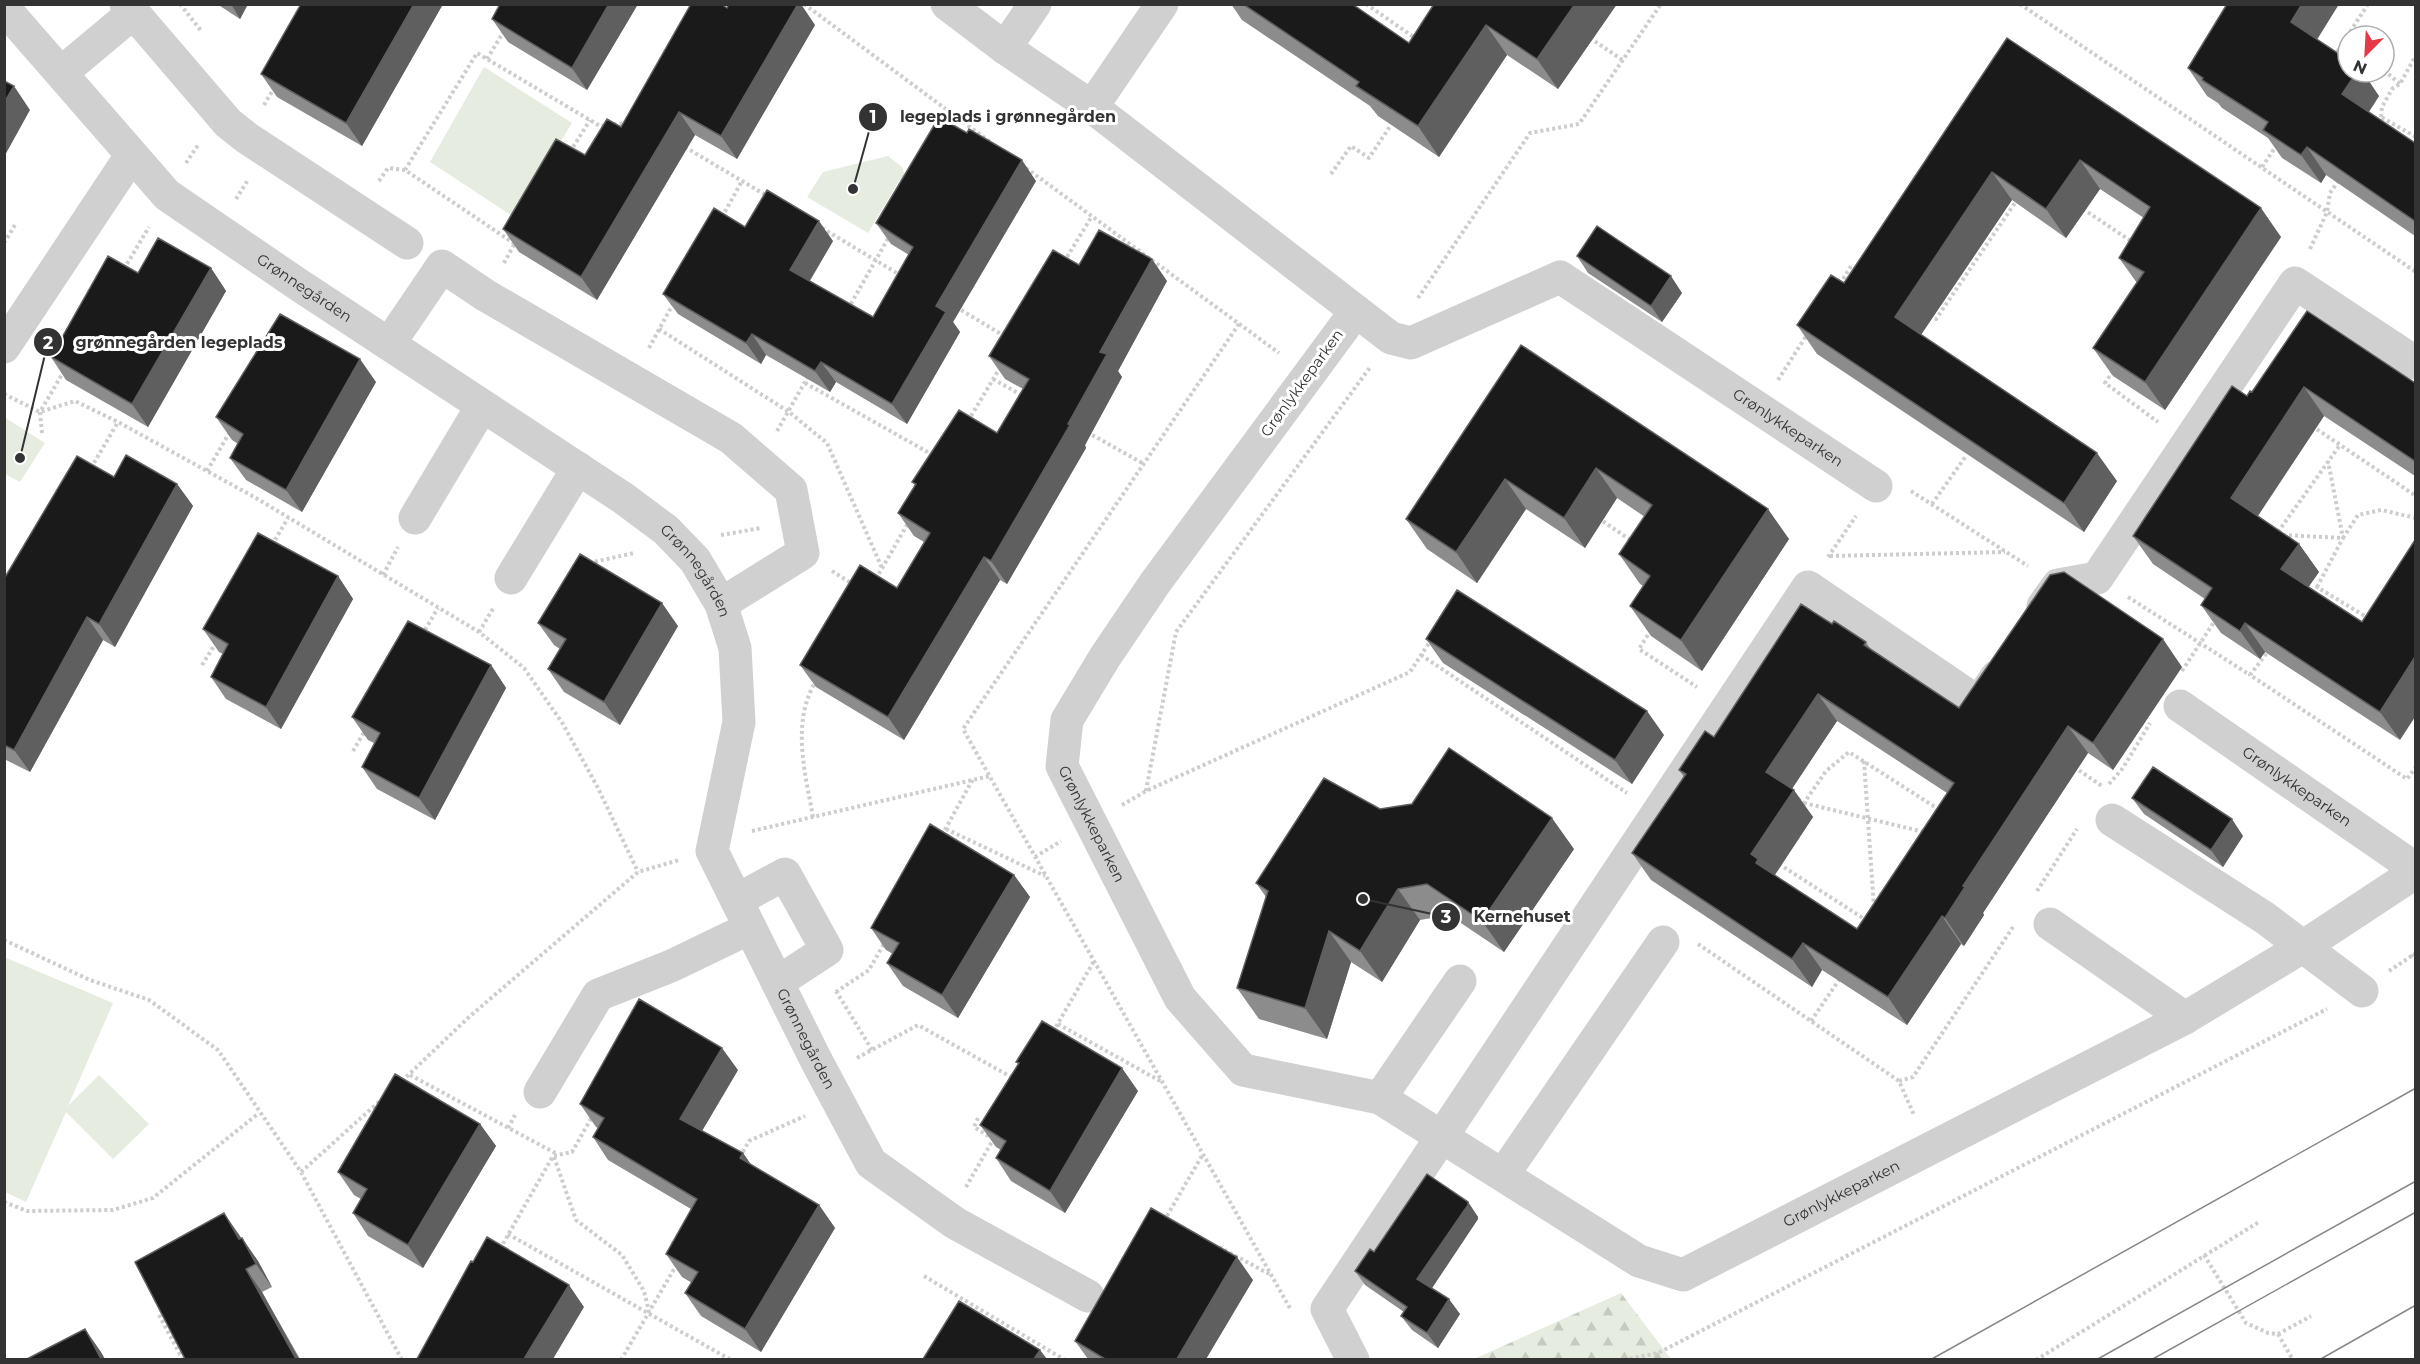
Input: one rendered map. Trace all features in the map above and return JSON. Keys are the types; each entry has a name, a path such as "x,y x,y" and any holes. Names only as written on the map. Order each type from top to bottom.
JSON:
{"street":[{"path":"947,4 1005,48 1092,107 1391,338"},
{"path":"1005,48 1035,4"},
{"path":"1092,107 1162,4"},
{"name":"Grønnegården","path":"4,8 167,195 216,230 578,468 666,530 695,561 721,604 735,648 740,722 713,846 743,914 871,1163 948,1219 1088,1296"},
{"path":"61,73 129,9 245,135 407,243"},
{"path":"4,347 131,156"},
{"path":"389,344 442,266 485,295 731,438 790,490 803,553 721,604"},
{"name":"Grønlykkeparken","path":"1391,338 1411,343 1560,277 1876,486"},
{"path":"1353,1359 1327,1309 1808,587 1978,703 2058,585 2097,578 2295,283 2415,363"},
{"name":"Grønlykkeparken","path":"1356,311 1155,583 1105,657 1067,720 1062,766 1180,998 1242,1070 1380,1098 1639,1261 1683,1275 2185,1018 2304,946 2415,870 2171,700"},
{"path":"415,518 482,406"},
{"path":"511,578 578,468"},
{"path":"2112,820 2304,946 2362,991"},
{"path":"540,1092 598,995 671,966 743,914 785,874 827,950 778,982"},
{"path":"2034,921 2185,1018"},
{"path":"1503,1175 1677,941"},
{"path":"1380,1098 1460,981"}],"path":[{"path":"804,4 996,146"},
{"path":"1366,4 1418,40"},
{"path":"1146,791 1176,632 1391,338 1530,133 1579,124 1624,61 1660,4"},
{"path":"2020,4 2415,272"},
{"path":"2355,24 2368,4"},
{"path":"487,59 509,22"},
{"path":"1586,35 1624,61"},
{"path":"405,170 477,53 600,126 631,122"},
{"path":"2374,126 2381,117 2382,107 2391,89 2400,84 2415,55"},
{"path":"2396,80 2400,84"},
{"path":"216,230 245,135 274,87"},
{"path":"2381,117 2415,137"},
{"path":"952,128 958,118"},
{"path":"567,158 590,120"},
{"path":"1331,174 1352,146 1369,158 1391,125"},
{"path":"120,276 192,152 245,135"},
{"path":"2262,167 2281,138"},
{"path":"681,145 773,199"},
{"path":"1025,167 1309,374"},
{"path":"359,212 388,168 405,170 515,244"},
{"path":"2295,283 2327,212 2330,194 2343,174"},
{"path":"720,220 742,181"},
{"path":"1926,313 1936,319 2020,197"},
{"path":"2075,203 2141,248"},
{"path":"1062,265 1092,216"},
{"path":"814,224 905,278"},
{"path":"4,243 15,225"},
{"path":"846,311 893,230"},
{"path":"485,295 520,234"},
{"path":"1839,286 1851,266 1861,272"},
{"path":"630,380 676,299"},
{"path":"955,307 1015,342"},
{"path":"1759,409 1813,325"},
{"path":"659,329 789,412 827,443 882,568"},
{"path":"963,431 1004,361"},
{"path":"42,433 40,412 67,365"},
{"path":"2117,365 2105,383 2187,444"},
{"path":"759,463 811,372"},
{"path":"993,380 1033,402"},
{"path":"805,383 934,456"},
{"path":"4,394 40,412 75,401 117,422 207,471 479,632 524,669 563,724 598,788 638,872"},
{"path":"88,472 117,422"},
{"path":"207,471 236,422"},
{"path":"2311,425 2415,496"},
{"path":"1084,430 1144,464"},
{"path":"2340,445 2276,534 2343,538"},
{"path":"1932,504 1966,456"},
{"path":"2328,461 2343,538"},
{"path":"1808,587 1884,474 2058,585"},
{"path":"2310,596 2358,515 2381,510 2415,518"},
{"path":"1588,512 1637,544"},
{"path":"271,548 288,518"},
{"path":"872,585 910,520"},
{"path":"1829,556 2006,552"},
{"path":"2097,578 2250,675 2407,779 2415,766"},
{"path":"2317,587 2371,620"},
{"path":"420,639 438,608"},
{"path":"2066,762 2105,788 2171,700 2199,643 2219,616"},
{"path":"1656,621 1639,649 1728,707"},
{"path":"202,665 220,636"},
{"path":"1090,822 1146,791 1410,672 1433,637"},
{"path":"2250,675 2277,640"},
{"path":"1421,655 1657,813"},
{"path":"813,817 801,747 806,697 818,678"},
{"path":"353,751 371,720"},
{"path":"1804,803 1826,771 1849,752 1935,807 1940,815"},
{"path":"1864,761 1874,914"},
{"path":"401,1082 469,1017 638,872 713,846 813,817 990,776"},
{"path":"940,839 973,779"},
{"path":"1794,797 1804,803 1925,832"},
{"path":"2032,897 2078,828"},
{"path":"946,829 1047,877"},
{"path":"1778,863 1875,926"},
{"path":"1899,1081 1913,1077 2034,921"},
{"path":"4,940 90,980 149,1000 218,1050 301,1172 402,1359"},
{"path":"836,992 869,970 886,940"},
{"path":"1677,941 1811,1021 1899,1081 1929,1149"},
{"path":"1624,1359 1658,1353 2362,991 2414,953 2415,960"},
{"path":"816,957 872,1050"},
{"path":"1052,1034 1094,961"},
{"path":"1811,1021 1843,974"},
{"path":"1058,1024 1163,1082"},
{"path":"737,1161 749,1141 831,1088 872,1050 918,1025 1014,1079"},
{"path":"410,1075 556,1155 572,1152 595,1112"},
{"path":"301,1172 385,1097"},
{"path":"4,1202 27,1211 113,1210 153,1198 259,1113"},
{"path":"978,1118 974,1127 993,1138"},
{"path":"948,1219 998,1130"},
{"path":"1160,1228 1203,1154"},
{"path":"497,1253 556,1155"},
{"path":"556,1155 576,1220 622,1255 644,1291 649,1312"},
{"path":"1165,1219 1175,1224"},
{"path":"2036,1359 2259,1222"},
{"path":"508,1234 731,1359"},
{"path":"1214,1244 1272,1275"},
{"path":"2204,1255 2246,1323 2268,1333 2278,1334 2311,1316"},
{"path":"621,1359 678,1262"},
{"path":"924,1276 1065,1359"},
{"path":"972,1318 978,1308"},
{"path":"159,1315 183,1359"},
{"path":"2278,1334 2293,1359"}],"green space":[{"path":"484,67 572,123 514,217 430,162"},
{"path":"888,156 902,167 905,175 899,181 868,233 807,197 823,172"},
{"path":"4,417 45,443 20,482 5,474"},
{"path":"4,957 113,1003 68,1106 99,1075 149,1124 113,1159 66,1112 26,1202 5,1192"},
{"path":"1621,1293 1671,1359 1474,1359"}],"building":[{"path":"301,4 414,4 346,123 261,74"},
{"path":"500,4 609,4 572,68 492,19"},
{"path":"691,4 721,4 727,8 729,4 798,4 721,136 679,112 581,277 503,229 556,139 585,155 607,119 621,127"},
{"path":"1243,4 1352,4 1409,43 1434,4 1575,4 1537,59 1486,25 1418,126 1356,86 1359,82"},
{"path":"2227,4 2302,4 2291,22 2336,52 2336,84 2349,84 2342,94 2415,143 2415,221 2307,147 2301,155 2263,130 2268,122 2202,80 2203,78 2188,68"},
{"path":"2007,38 2261,208 2145,382 2093,348 2144,272 2119,258 2150,207 2080,160 2046,209 1992,172 1895,317 2097,453 2064,503 1797,325 1831,275 1844,283"},
{"path":"4,81 14,86 4,103"},
{"path":"939,117 967,133 969,129 1022,160 936,306 946,312 892,404 821,362 815,371 752,334 746,343 663,294 714,208 745,227 767,190 819,221 790,270 873,317 913,247 876,223"},
{"path":"1597,226 1671,276 1651,306 1577,256"},
{"path":"1099,230 1152,259 1100,352 1107,354 1068,424 1070,425 991,561 984,557 888,717 800,665 860,565 897,588 930,533 898,513 916,484 912,482 959,410 997,433 1029,379 989,356 1053,250 1079,265"},
{"path":"158,238 211,268 132,404 51,357 108,256 138,273"},
{"path":"2307,311 2415,383 2415,461 2304,387 2231,498 2299,544 2281,569 2362,622 2415,540 2415,657 2380,712 2245,623 2240,631 2201,605 2212,588 2133,536 2232,386 2247,396 2250,391 2252,392"},
{"path":"280,314 360,359 286,490 230,458 243,434 216,417"},
{"path":"1521,345 1768,509 1681,640 1630,606 1650,576 1619,554 1652,505 1596,468 1564,518 1505,479 1456,552 1406,519"},
{"path":"126,455 177,484 99,624 87,617 14,750 4,745 4,579 77,456 114,477"},
{"path":"258,533 338,576 266,707 211,677 228,644 203,629"},
{"path":"580,554 662,603 604,702 548,669 566,639 538,623"},
{"path":"2064,572 2163,639 2093,743 2068,726 1963,886 1965,887 1945,918 1942,916 1888,997 1803,943 1792,959 1632,853 1686,774 1679,770 1705,731 1714,737 1801,604 1832,624 1834,621 1866,642 1864,645 1959,708 2050,575","holes":["1818,694 1954,783 1857,929 1756,863 1758,859 1751,854 1794,790 1766,772"]},
{"path":"1457,590 1647,711 1615,760 1426,639"},
{"path":"408,621 491,665 419,798 362,767 380,733 352,717"},
{"path":"1449,748 1552,818 1482,921 1427,884 1398,889 1360,951 1329,931 1305,1008 1237,988 1268,891 1256,883 1324,778 1380,809 1412,804"},
{"path":"2153,767 2232,819 2211,850 2132,798"},
{"path":"930,824 1014,875 942,995 887,963 899,943 871,928"},
{"path":"639,999 722,1048 680,1119 743,1153 740,1158 819,1205 745,1329 685,1293 698,1272 666,1254 697,1199 593,1137 604,1118 580,1104"},
{"path":"1042,1021 1122,1068 1050,1191 996,1158 1006,1141 980,1125"},
{"path":"395,1074 480,1124 408,1245 353,1213 367,1189 338,1172"},
{"path":"1427,1174 1468,1202 1468,1205 1417,1279 1449,1299 1427,1333 1401,1316 1407,1307 1355,1271 1370,1249 1374,1252"},
{"path":"1151,1208 1237,1257 1177,1359 1105,1359 1075,1341"},
{"path":"224,1213 239,1239 242,1238 256,1264 246,1269 296,1359 185,1359 135,1262"},
{"path":"487,1237 569,1285 524,1359 417,1359 471,1261 473,1262"},
{"path":"959,1301 1040,1350 1034,1359 923,1359"},
{"path":"85,1329 101,1359 27,1359"}],"tram line":[{"path":"1930,1360 2416,1088"},
{"path":"2096,1360 2416,1181"},
{"path":"2151,1360 2416,1212"},
{"path":"2319,1360 2416,1305"}],"place":[{"name":"legeplads i grønnegården","path":"853,189"},
{"name":"grønnegården legeplads","path":"20,458"},
{"name":"Kernehuset","path":"1363,899"}]}
